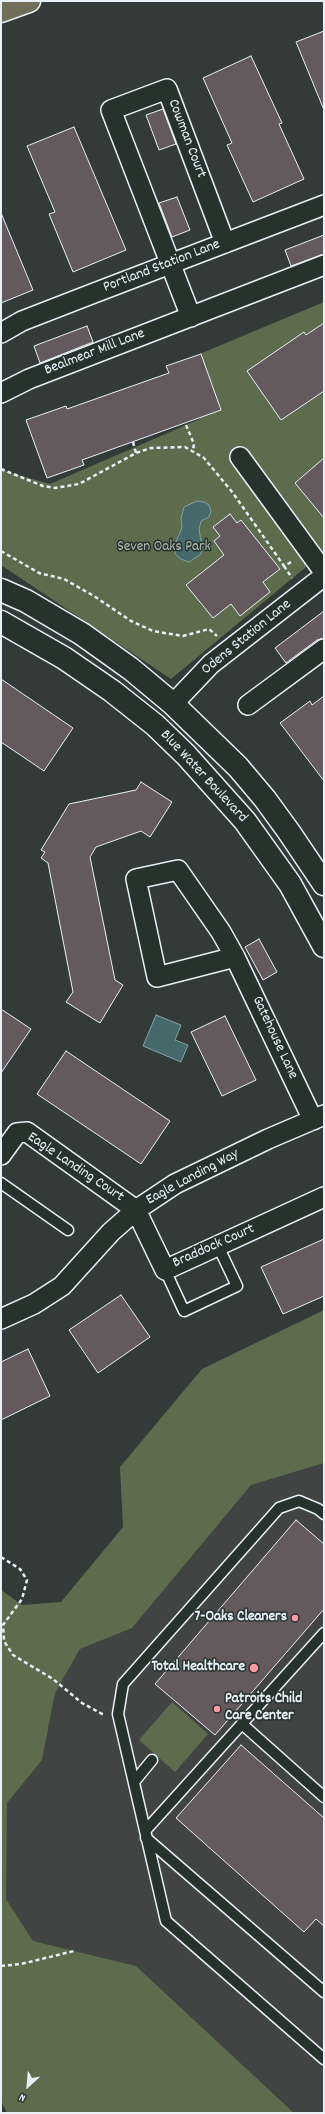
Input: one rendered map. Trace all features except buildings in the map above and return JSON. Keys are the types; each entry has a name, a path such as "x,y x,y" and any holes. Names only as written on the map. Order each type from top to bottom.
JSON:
{"highway":[{"path":"1,10 18,1"},
{"path":"1,10 28,1"}],"street":[{"name":"Cowman Court","path":"170,264 111,110 167,89 225,243"},
{"name":"Portland Station Lane","path":"1,333 22,321 324,205"},
{"path":"170,264 191,317"},
{"name":"Bealmear Mill Lane","path":"1,393 29,378 324,265"},
{"path":"240,457 324,572"},
{"name":"Odens Station Lane","path":"173,704 211,664 324,576"},
{"name":"Blue Water Boulevard","path":"1,590 26,601 82,634 131,669 173,704 238,767 265,799 298,844 324,884"},
{"name":"Blue Water Boulevard","path":"1,622 64,658 112,691 155,725 186,755 217,788 258,838 290,884 324,946"},
{"path":"248,705 324,649"},
{"name":"Gatehouse Lane","path":"236,957 157,977 136,879 178,870 221,932 236,957 318,1117"},
{"name":"Eagle Landing Way","path":"1,1319 34,1304 62,1286 111,1232 136,1210 175,1184 268,1139 318,1117"},
{"name":"Eagle Landing Court","path":"1,1155 17,1133 27,1132 136,1210"},
{"name":"Braddock Court","path":"136,1210 165,1270 324,1197"}],"lane":[{"path":"1,1183 68,1230"},
{"path":"165,1270 184,1310 190,1308 237,1286 218,1246"},
{"path":"324,1514 318,1509 299,1501 279,1508 123,1684 118,1714 166,1921 324,2059"},
{"path":"146,1835 242,1724 324,1633"},
{"path":"242,1724 324,1797"},
{"path":"134,1782 152,1760"},
{"path":"146,1835 324,1992"}],"path":[{"path":"186,425 194,444 193,450"},
{"path":"133,442 136,453"},
{"path":"1,469 43,486 55,488 79,484 136,453 151,448 185,447 193,450 204,458 233,493 294,580"},
{"path":"1,551 39,573 64,579 94,596 131,621 153,631 183,636 209,630 219,637"},
{"path":"284,566 293,560 297,560"},
{"path":"1,1557 20,1570 27,1580 22,1599 3,1625 4,1641 13,1655 53,1679 82,1703 104,1715 106,1722"},
{"path":"1,1966 21,1964 74,1951"}],"shaded area":[{"path":"324,1463 324,2113 294,2113 136,1966 33,1941 6,1899 7,1803 42,1760 55,1693 80,1649 132,1628 251,1485"}],"green space":[{"name":"Seven Oaks Park","path":"324,302 324,552 171,679 1,565 1,470 50,484 200,419 202,353"},
{"path":"324,1310 324,1463 251,1485 132,1628 80,1649 55,1693 42,1760 7,1803 6,1899 33,1941 136,1966 294,2113 7,2113 1,2101 1,1590 22,1605 61,1602 123,1527 120,1467 202,1369"},
{"path":"172,1702 208,1734 175,1772 139,1740"}],"water":[{"path":"197,501 204,502 209,505 211,511 209,517 201,521 199,529 202,547 201,554 189,562 181,559 175,554 175,544 182,528 181,518 184,507"},
{"path":"156,1015 181,1025 175,1040 188,1045 181,1062 143,1046"}],"place":[{"name":"7-Oaks Cleaners","path":"295,1618"},
{"name":"Total Healthcare","path":"254,1668"},
{"name":"Patroits Child Care Center","path":"217,1709"}]}
